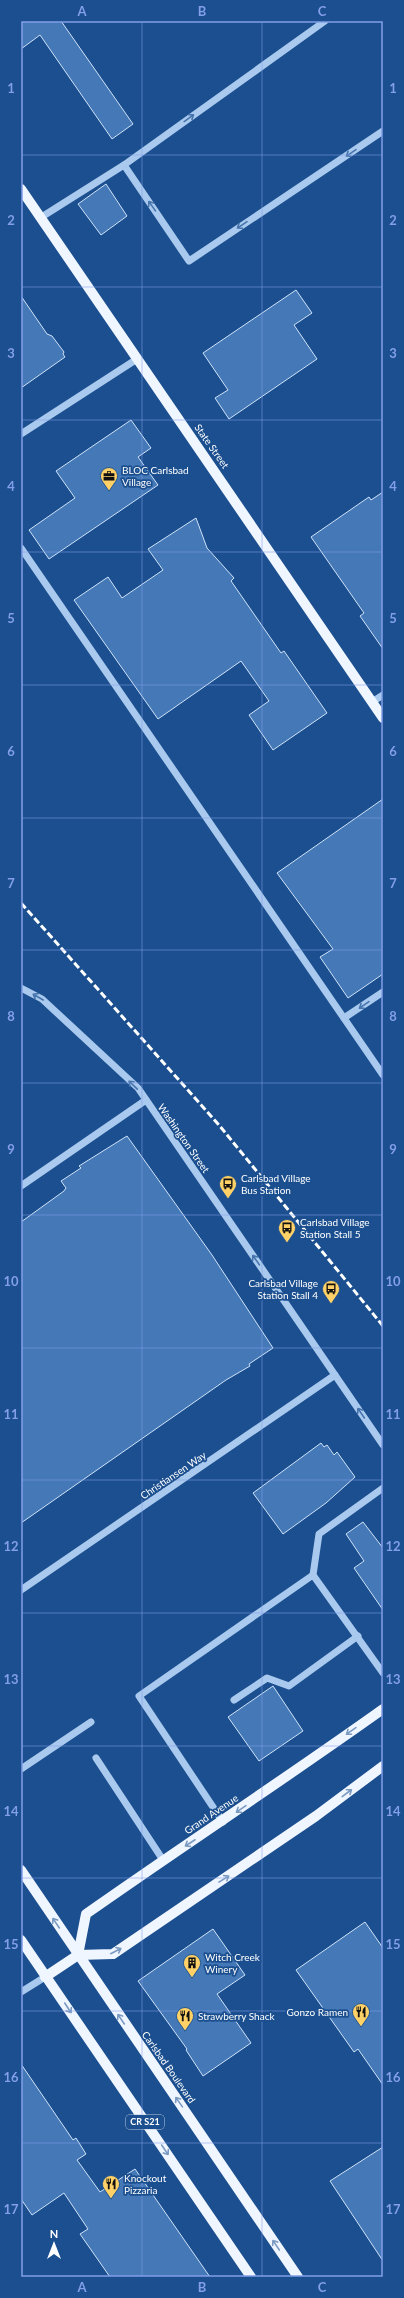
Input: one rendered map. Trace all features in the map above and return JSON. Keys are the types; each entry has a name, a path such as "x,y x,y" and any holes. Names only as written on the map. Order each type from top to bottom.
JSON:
{"main road":[{"name":"State Street","path":"21,189 383,718"},
{"name":"Grand Avenue","path":"78,1955 86,1914 163,1860 223,1822 383,1709"},
{"path":"45,1977 78,1955 114,1954 316,1816 383,1766"},
{"name":"Carlsbad Boulevard","path":"21,1870 298,2277"},
{"name":"CR S21","path":"21,1940 251,2277"}],"street":[{"path":"40,218 124,165 325,21"},
{"path":"124,165 189,260 383,131"},
{"path":"21,434 137,359"},
{"path":"21,548 383,1075"},
{"path":"372,702 383,695"},
{"name":"Washington Street","path":"21,988 42,999 138,1088 383,1446"},
{"path":"344,1018 383,992"},
{"path":"21,1186 146,1100"},
{"name":"Christiansen Way","path":"21,1590 335,1375"},
{"path":"383,1488 319,1534 313,1575 383,1673"},
{"path":"223,1822 140,1696 313,1575"},
{"path":"234,1700 267,1678 289,1686 358,1636"},
{"path":"21,1769 91,1722"},
{"path":"96,1758 163,1860"},
{"path":"21,1992 45,1977"}],"building":[{"path":"21,21 61,21 133,124 112,139 40,35 21,49"},
{"path":"106,184 127,216 101,235 78,204"},
{"path":"296,290 312,313 294,325 317,359 229,419 215,398 228,390 203,353"},
{"path":"21,296 47,334 52,336 64,352 63,354 65,357 21,388"},
{"name":"BLOC Carlsbad Village","path":"131,420 151,448 138,457 158,485 49,559 29,530 75,498 56,471"},
{"path":"383,492 383,649 360,616 364,613 311,537 369,497 371,500"},
{"path":"196,518 207,548 234,578 231,581 281,653 284,651 327,713 273,750 249,715 269,701 241,661 158,719 74,600 108,577 122,598 163,570 148,549"},
{"path":"383,799 383,974 348,998 320,957 333,949 277,873"},
{"path":"127,1136 212,1255 273,1348 249,1364 250,1366 226,1380 21,1523 21,1222 64,1191 66,1188 61,1181 81,1168 79,1166"},
{"path":"321,1443 324,1447 327,1445 334,1455 337,1452 355,1477 326,1503 283,1534 253,1493"},
{"path":"363,1522 383,1548 383,1610 354,1568 364,1561 346,1534"},
{"path":"273,1686 303,1731 259,1761 228,1717"},
{"path":"365,1922 383,1948 383,2085 358,2049 354,2052 296,1970"},
{"path":"213,1929 245,1975 217,1994 251,2043 203,2076 186,2050 187,2049 138,1981"},
{"path":"21,2064 73,2140 76,2138 86,2154 77,2160 100,2192 135,2169 210,2277 110,2277 80,2234 88,2229 64,2193 32,2215 21,2199"},
{"path":"383,2147 383,2261 330,2181"}],"railway":[{"path":"21,903 219,1125 383,1326"}],"place":[{"name":"BLOC Carlsbad Village","path":"109,491"},
{"name":"Carlsbad Village Bus Station","path":"228,1199"},
{"name":"Carlsbad Village Station Stall 5","path":"287,1243"},
{"name":"Carlsbad Village Station Stall 4","path":"331,1304"},
{"name":"Witch Creek Winery","path":"192,1978"},
{"name":"Gonzo Ramen","path":"361,2027"},
{"name":"Strawberry Shack","path":"185,2031"},
{"name":"Knockout Pizzaria","path":"111,2199"}]}
